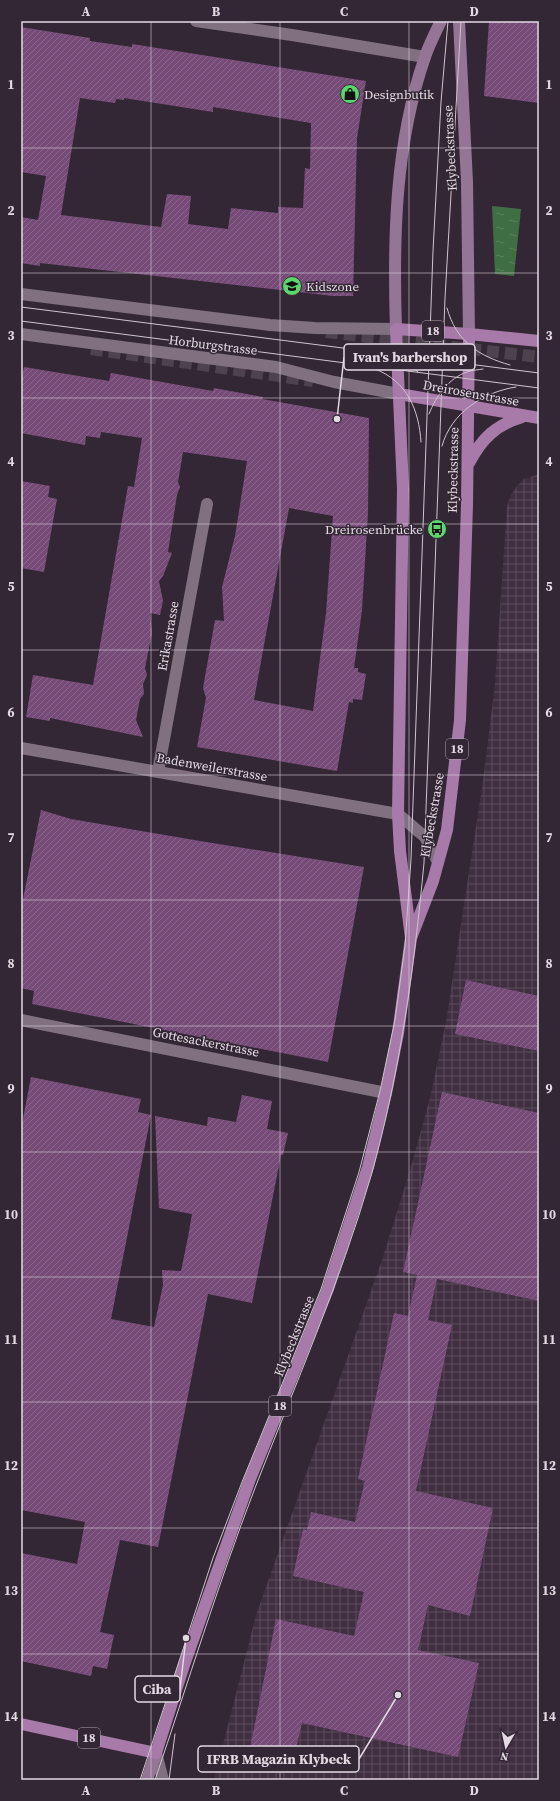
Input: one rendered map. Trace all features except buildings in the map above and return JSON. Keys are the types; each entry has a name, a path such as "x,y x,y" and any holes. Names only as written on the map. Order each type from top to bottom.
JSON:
{"main road":[{"name":"18","path":"396,329 539,341"},
{"name":"Klybeckstrasse","path":"396,329 402,489 398,814 400,851 411,938"},
{"name":"Klybeckstrasse","path":"156,1753 184,1665 250,1479 328,1289 368,1167 386,1093 398,1033 411,938 433,882 447,830 460,720 468,466 469,334"},
{"name":"Dreirosenstrasse","path":"399,394 539,418"},
{"path":"468,466 475,451 491,432 500,425 524,416"},
{"name":"18","path":"21,1724 156,1753"}],"street":[{"path":"196,21 425,57"},
{"name":"Klybeckstrasse","path":"396,329 395,264 399,184 410,119 425,57 441,21"},
{"name":"Klybeckstrasse","path":"459,21 467,182 469,334"},
{"name":"Horburgstrasse","path":"21,294 270,325 315,328 396,329"},
{"name":"Horburgstrasse","path":"21,334 276,367 334,382 399,394"},
{"name":"Erikastrasse","path":"158,772 207,504"},
{"name":"Badenweilerstrasse","path":"21,748 398,814"},
{"path":"398,814 425,837 438,862"},
{"name":"Gottesackerstrasse","path":"21,1020 386,1093"},
{"path":"147,1780 156,1753"},
{"path":"156,1753 163,1780"}],"shaded area":[{"path":"539,474 539,1780 214,1780 256,1615 382,1260 410,1170 430,1098 446,1022 483,781 495,684 507,506 511,495 524,479"}],"water":[{"path":"492,206 521,209 514,276 495,274"}],"tunnel":[{"path":"326,332 539,357"},
{"path":"91,349 313,381"}],"tram line":[{"path":"140,1780 213,1558 242,1482 321,1289 359,1172 380,1091 395,1020 405,946 411,859 433,251 441,102 448,21"},
{"path":"155,1780 241,1524 331,1295 359,1216 371,1176 390,1099 405,1021 416,942 424,863 445,298 461,21"},
{"path":"21,307 539,373"},
{"path":"447,308 456,330 470,346 488,357 510,365"},
{"path":"21,321 539,388"},
{"path":"395,357 408,364 418,372"},
{"path":"375,369 386,374 395,381 409,398 414,408 420,430 421,442"},
{"path":"429,414 439,394 449,383 467,372 483,369"},
{"path":"442,446 446,434 461,414 470,406 480,399 492,394 516,387"},
{"path":"169,1780 175,1734"}],"place":[{"name":"Designbutik","path":"350,94"},
{"name":"Kidszone","path":"292,286"},
{"name":"Ivan's barbershop","path":"337,419"},
{"name":"Dreirosenbrücke","path":"437,529"},
{"name":"Ciba","path":"186,1638"},
{"name":"IFRB Magazin Klybeck","path":"398,1695"}]}
